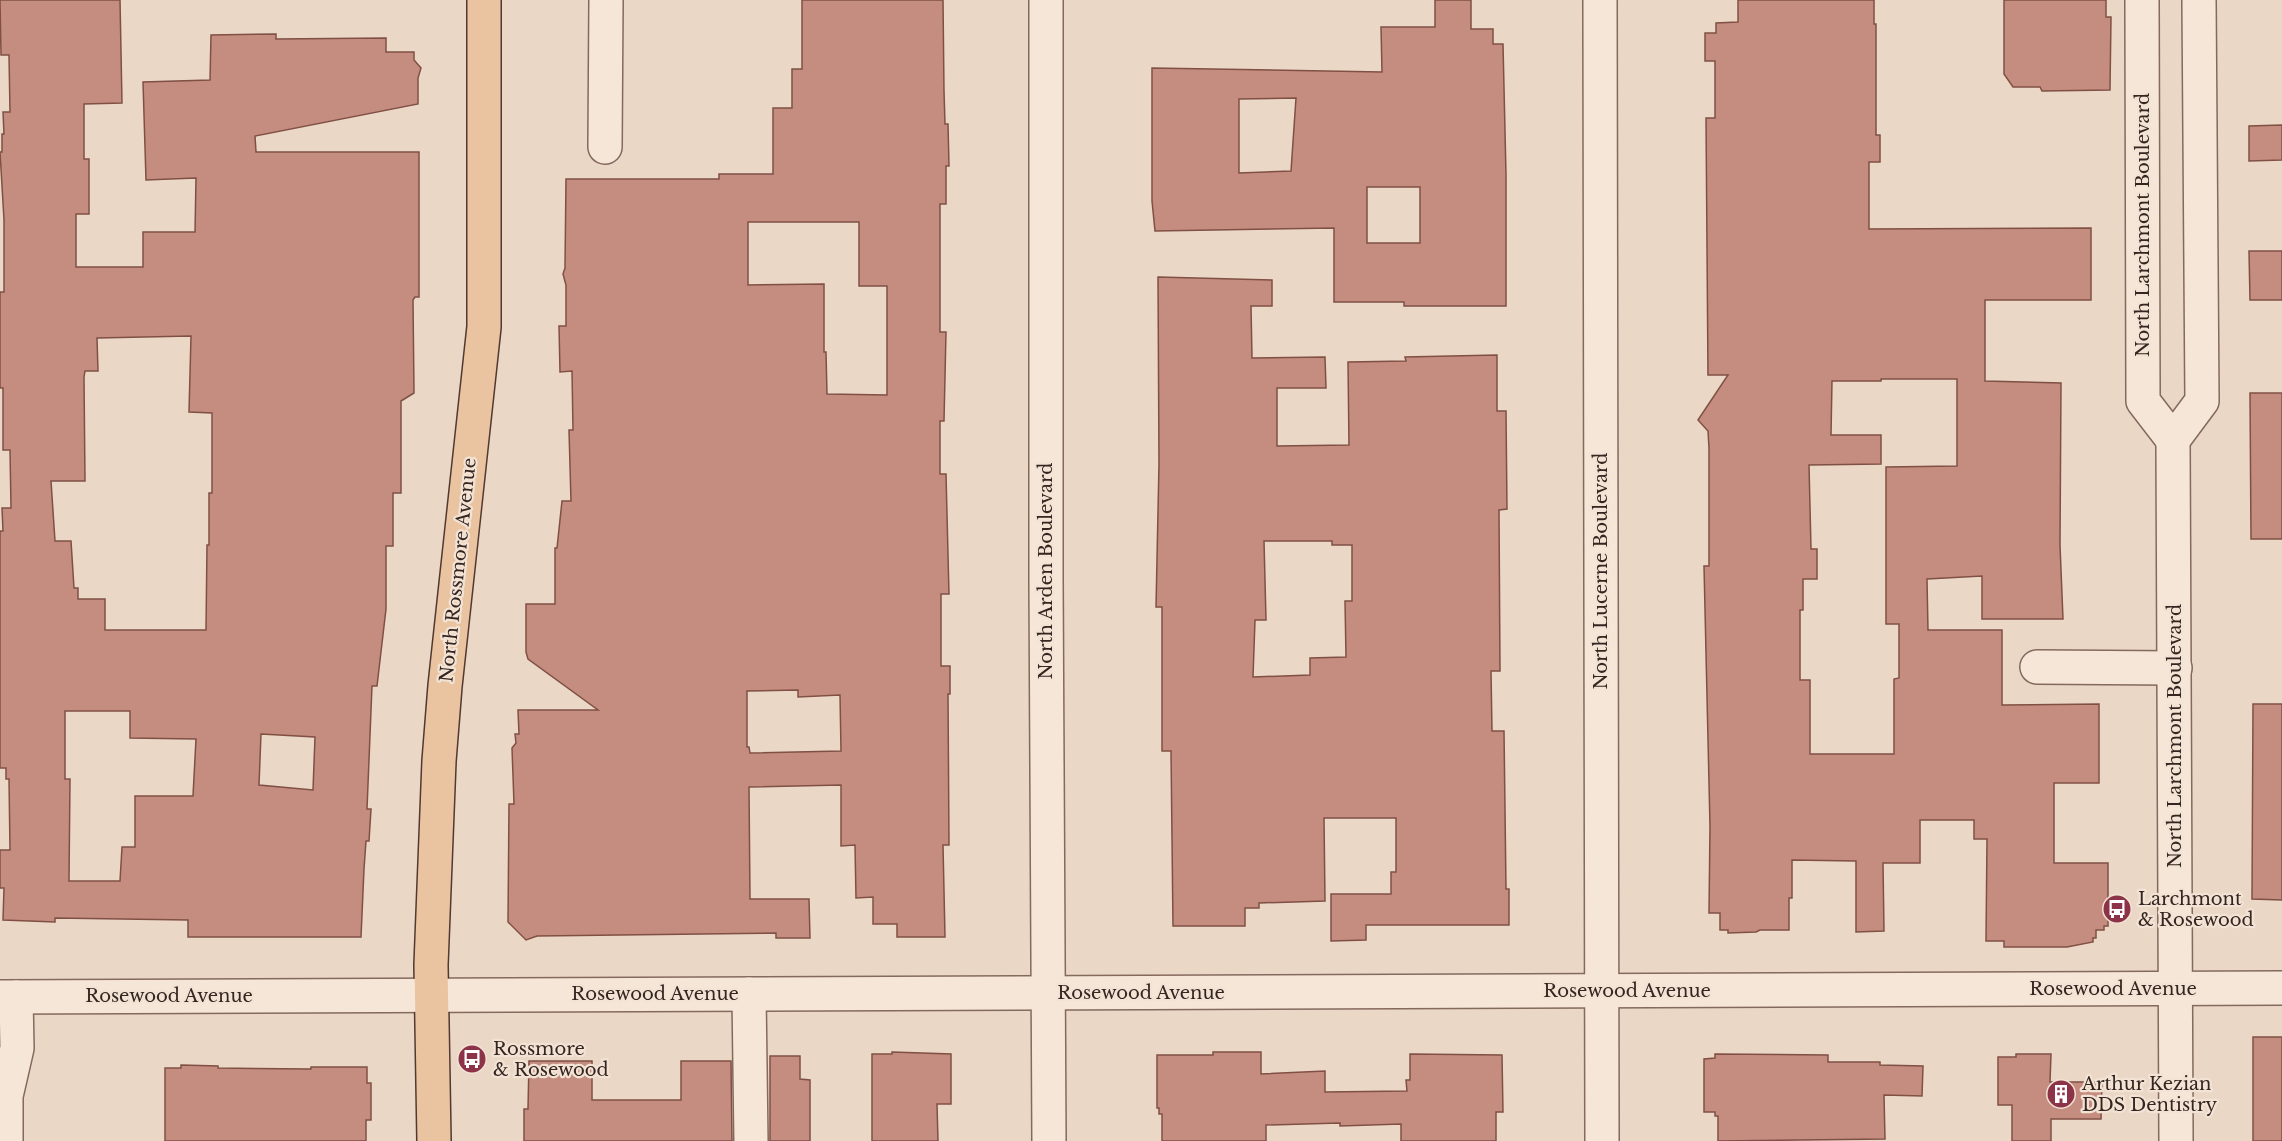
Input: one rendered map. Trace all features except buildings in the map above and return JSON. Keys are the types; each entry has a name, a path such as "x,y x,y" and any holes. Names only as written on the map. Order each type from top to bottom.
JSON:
{"main road":[{"name":"North Rossmore Avenue","path":"434,1141 431,995 433,885 445,686 484,327 484,0"}],"street":[{"path":"605,147 606,0"},
{"name":"North Arden Boulevard","path":"1046,0 1046,580 1050,1141"},
{"name":"North Lucerne Boulevard","path":"1600,0 1602,1141"},
{"name":"North Larchmont Boulevard","path":"2142,0 2143,401 2173,440 2176,1141"},
{"path":"2173,440 2202,401 2199,0"},
{"path":"2037,667 2175,668"},
{"name":"Rosewood Avenue","path":"8,997 2282,988"},
{"path":"749,994 751,1141"},
{"path":"6,1141 6,1096 16,1048 8,997"}],"place":[{"name":"Larchmont & Rosewood","path":"2117,909"},
{"name":"Rossmore & Rosewood","path":"472,1059"},
{"name":"Arthur Kezian DDS Dentistry","path":"2061,1094"}]}
